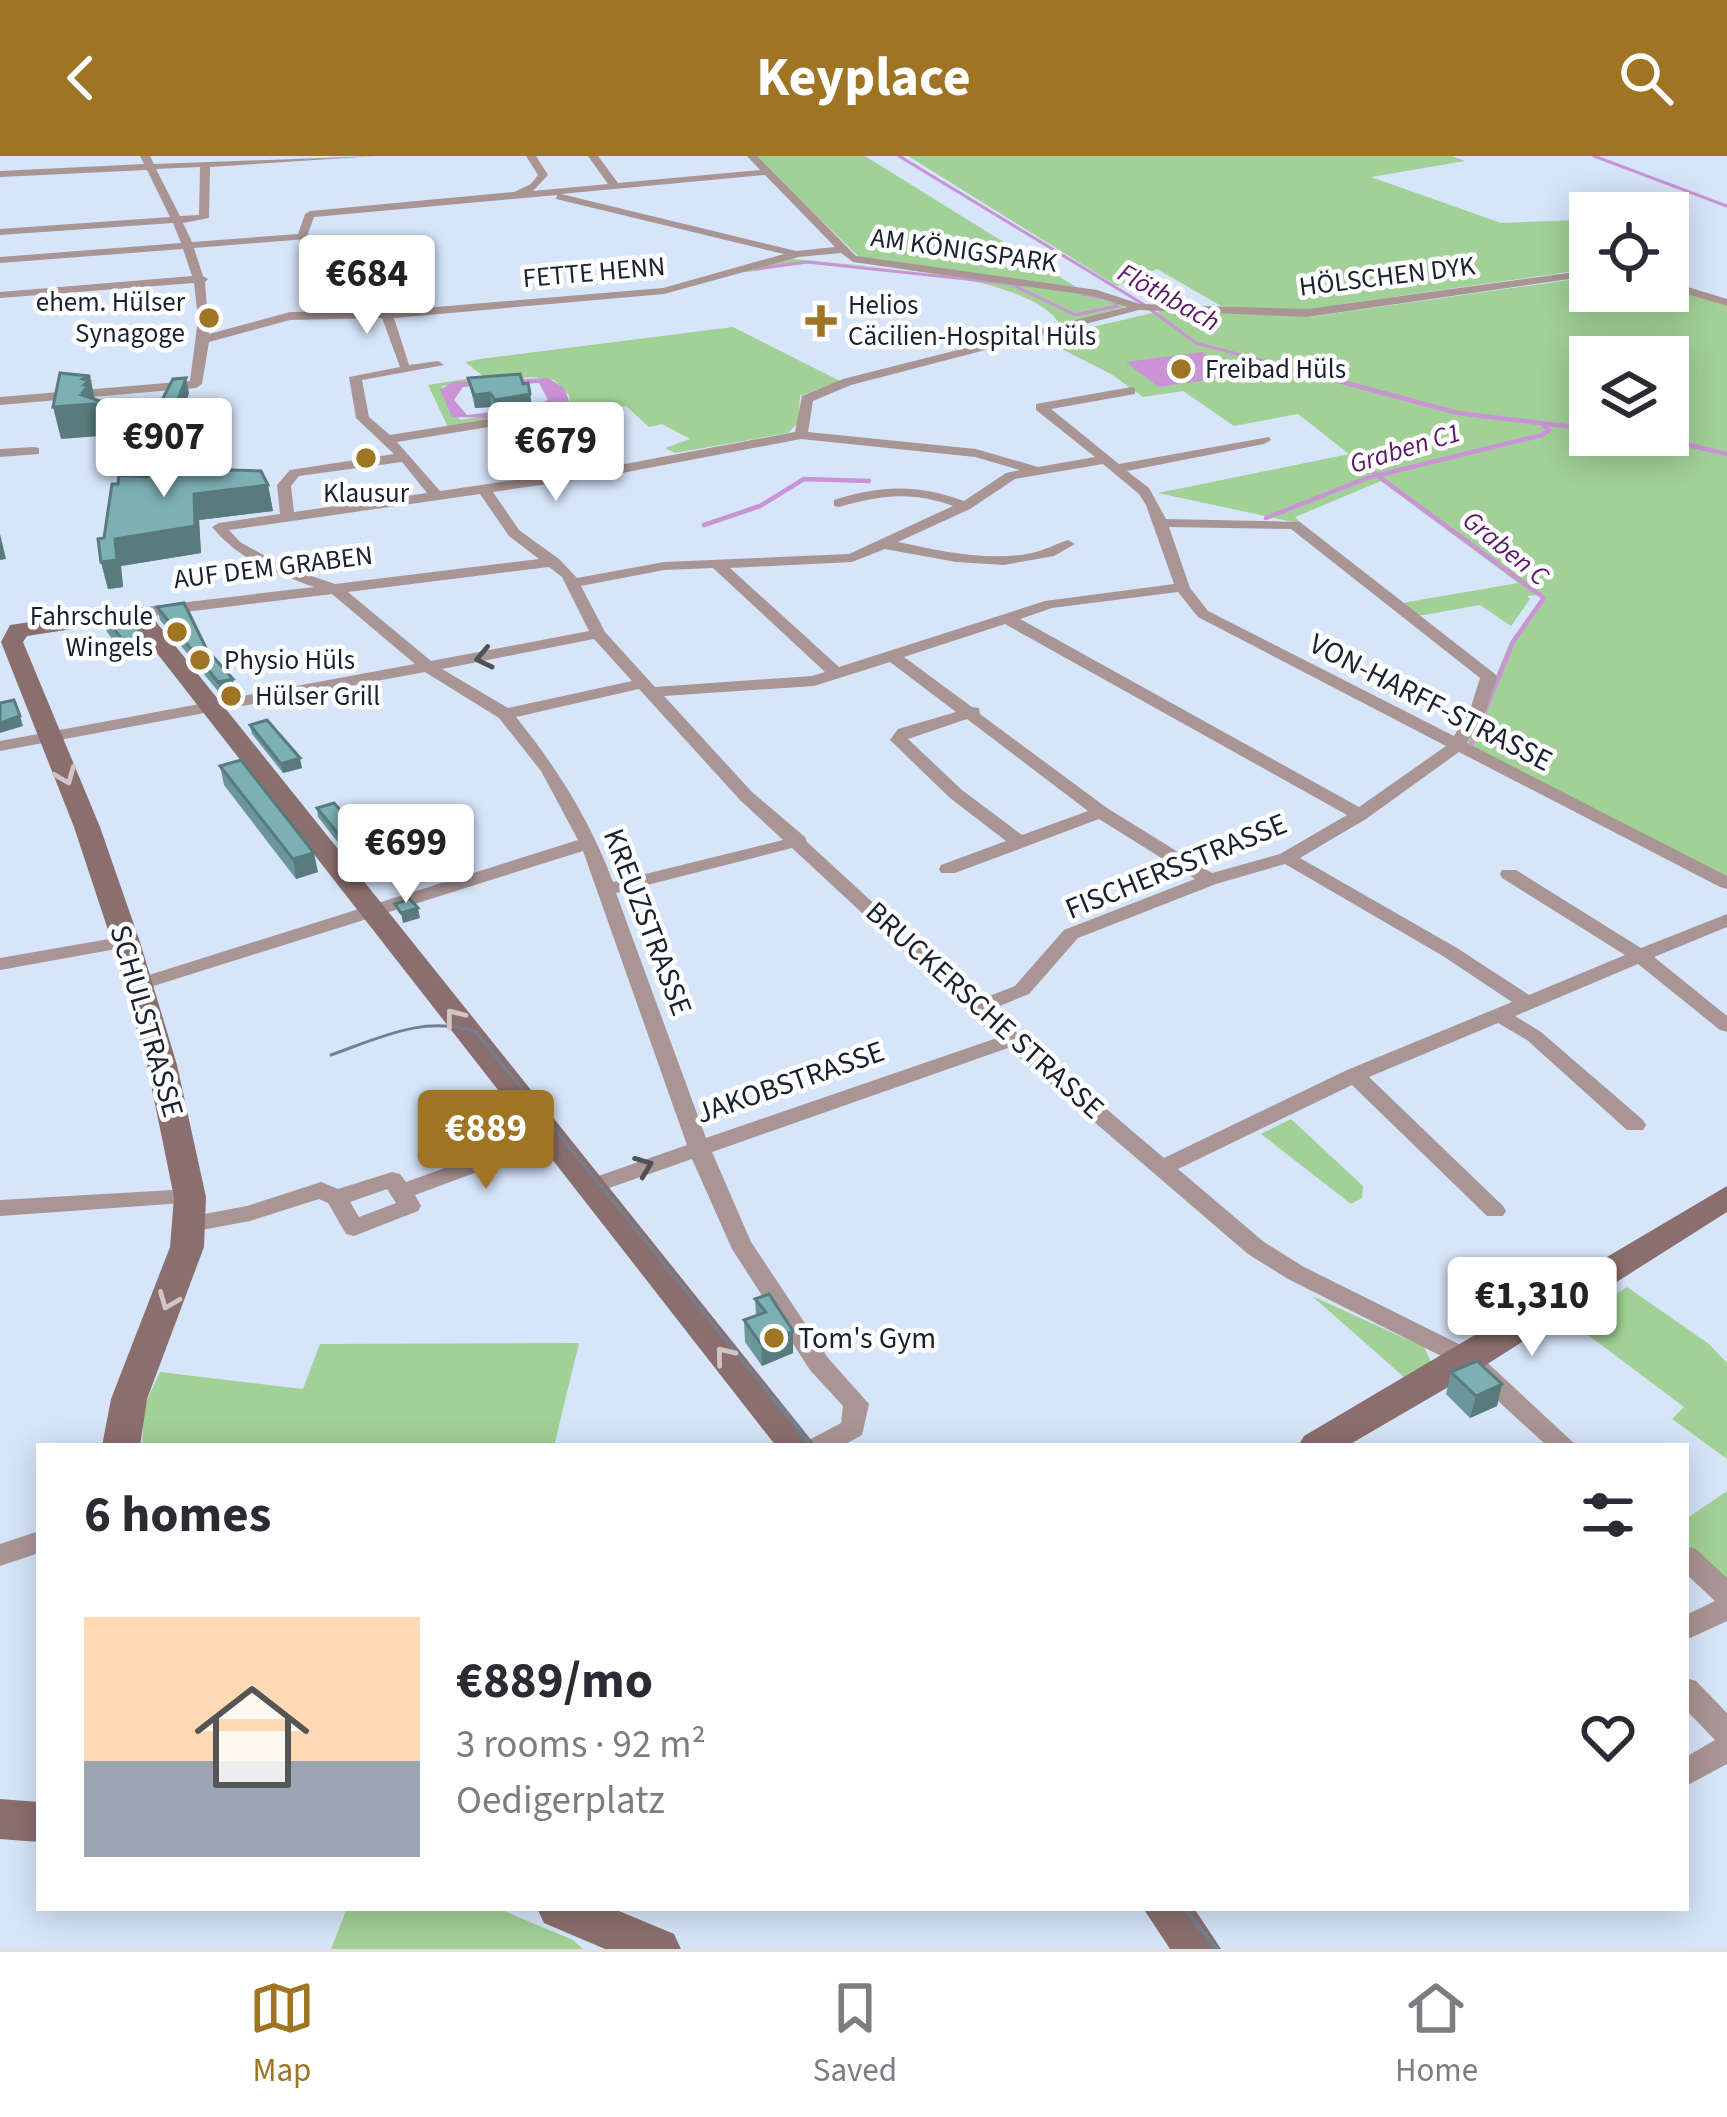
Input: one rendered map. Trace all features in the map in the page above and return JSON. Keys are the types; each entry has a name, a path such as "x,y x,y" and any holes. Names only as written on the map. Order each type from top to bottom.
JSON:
{"street":[{"path":"36,172 48,156"},
{"path":"0,174 148,161 205,164 371,156"},
{"path":"531,156 543,175 540,189"},
{"path":"594,156 615,186"},
{"path":"594,156 604,156"},
{"name":"AM KÖNIGSPARK","path":"752,156 853,260 1097,292 1146,307"},
{"path":"0,400 196,384 206,339 202,279 192,246 148,161"},
{"path":"0,232 204,218 205,164"},
{"path":"0,260 302,237 310,214 511,196 540,189 763,172"},
{"path":"540,189 798,254"},
{"name":"FETTE HENN","path":"206,339 270,318 387,315 664,291 798,254 842,250"},
{"name":"HÖLSCHEN DYK","path":"801,435 808,399 847,382 1146,307 1306,313 1569,276"},
{"path":"0,295 202,279"},
{"path":"1689,291 1727,303"},
{"path":"387,315 404,364"},
{"path":"436,496 405,457 363,418 356,377 438,365"},
{"name":"VON-HARFF-STRASSE","path":"1131,391 1041,407 1144,490 1162,523 1193,605 1223,626 1727,883"},
{"path":"386,440 564,411 622,469"},
{"path":"405,457 295,473 284,485 288,517 622,469 801,435 976,453 1033,470"},
{"path":"573,583 664,566 836,561 888,545 965,506 1011,476 1264,440"},
{"path":"5,447 34,451"},
{"path":"838,503 882,489 910,488 965,506"},
{"name":"BRUCKERSCHE STRASSE","path":"484,489 514,533 554,561 573,583 598,634 704,754 1011,1040 1256,1248 1468,1359 1561,1443"},
{"name":"KREUZSTRASSE","path":"288,517 219,527 221,535 280,570 337,590 431,669 505,714 549,770 589,843 698,1145 740,1243 819,1364 856,1404 853,1428 826,1443"},
{"name":"FISCHERSSTRASSE","path":"978,1007 1022,990 1071,934 1209,880 1287,858 1360,815 1457,746 1478,710 1489,677 1295,525 1162,523"},
{"path":"888,545 970,558 1039,554"},
{"name":"AUF DEM GRABEN","path":"6,626 554,561"},
{"path":"718,565 838,675"},
{"path":"505,714 647,688 838,675 1050,604 1183,587"},
{"path":"137,613 795,1443"},
{"path":"1005,617 1360,815"},
{"name":"SCHULSTRASSE","path":"6,626 126,941 163,1065 190,1210 180,1273 129,1399 122,1443"},
{"path":"0,746 431,669 598,634"},
{"path":"894,657 1101,812 1209,880"},
{"path":"973,712 904,733 899,740 956,794 1019,842"},
{"path":"948,869 1101,812"},
{"path":"605,890 800,841"},
{"path":"137,985 589,843"},
{"path":"1287,858 1450,952 1525,1002"},
{"path":"1509,874 1643,958 1727,1026"},
{"path":"1164,1167 1355,1075 1727,920"},
{"path":"0,964 126,941"},
{"path":"1500,1015 1534,1036 1635,1125"},
{"name":"JAKOBSTRASSE","path":"590,1187 698,1145 1011,1040"},
{"path":"1355,1075 1495,1211"},
{"path":"401,1192 550,1137"},
{"path":"0,1208 250,1213 321,1190 336,1198 354,1228 410,1206 392,1179 336,1198"},
{"path":"1322,1443 1468,1359 1727,1197"},
{"path":"0,1555 36,1543"},
{"path":"1689,1560 1727,1595"},
{"path":"1689,1627 1727,1608"},
{"path":"1689,1693 1727,1733"},
{"path":"1689,1771 1727,1748"},
{"path":"0,1819 36,1822"},
{"path":"567,1911 652,1948"},
{"path":"1168,1911 1198,1949"}],"green space":[{"path":"755,156 865,156 1076,287 859,257"},
{"path":"908,156 1452,156 1465,161 1371,177 1501,223 1569,220 1569,272 1301,310 1221,306 1157,269 1117,286"},
{"path":"793,259 867,266 808,263 735,272"},
{"path":"869,266 974,276 1123,301 1125,307 1061,326 1044,308 1018,294 946,276"},
{"path":"1569,280 1569,312 1689,312 1689,294 1727,306 1727,877 1467,745 1510,642 1541,598 1527,596 1530,599 1511,626 1480,605 1418,616 1402,603 1518,583 1381,481 1295,517 1302,524 1158,493 1349,454 1298,414 1234,426 1183,391 1143,397 1111,374 1042,339 1169,309 1309,317"},
{"path":"733,327 840,381 800,396 798,423 788,433 675,453 665,448 690,439 662,424 649,427 626,406 572,415 565,409 448,427 428,385 483,376 465,362","holes":["532,377 554,380 570,402 460,420 442,386"]},
{"path":"1291,1119 1363,1186 1362,1198 1351,1204 1261,1134"},
{"path":"1627,1287 1709,1344 1727,1363 1727,1459 1672,1419 1684,1407 1572,1323"},
{"path":"1312,1296 1424,1347 1431,1362 1405,1378"},
{"path":"579,1343 555,1443 142,1443 144,1406 160,1372 303,1389 320,1344"},
{"path":"1727,1491 1727,1580 1689,1546 1689,1517"},
{"path":"346,1911 504,1911 573,1940 583,1949 331,1949"}],"shaded area":[{"name":"Freibad Hüls","path":"1203,352 1236,376 1158,387 1126,362"},
{"path":"548,378 564,388 570,403 494,418 452,417 440,390 453,382","holes":["539,383 548,400 525,408 467,415 454,400 463,387"]}],"building":[{"path":"60,373 90,376 83,379 89,381 82,395 106,403 53,407"},
{"path":"520,374 530,394 495,400 490,393 474,395 468,378"},
{"path":"186,378 177,402 210,400 201,419 172,420 160,441 140,442 173,379"},
{"path":"159,450 177,450 164,475 201,469 261,471 268,485 194,494 195,526 115,539 117,560 101,562 98,539 104,538 112,484 118,484 119,475 147,477"},
{"path":"184,603 207,650 233,679 218,682 157,607"},
{"path":"124,611 144,637 124,642 103,614"},
{"path":"14,700 20,716 0,723 0,703"},
{"path":"267,720 300,758 281,764 250,725"},
{"path":"241,760 314,853 293,859 220,766"},
{"path":"334,803 358,830 339,835 317,808"},
{"path":"410,899 418,908 401,913 395,904"},
{"path":"769,1294 793,1331 761,1344 744,1320 766,1312 755,1299"},
{"path":"1477,1361 1502,1384 1476,1396 1451,1372"}],"waterway":[{"name":"Flöthbach","path":"899,156 1143,304 1196,343 1286,367"},
{"path":"1594,156 1727,206"},
{"path":"756,269 807,262 1023,285"},
{"path":"1013,285 1075,315 1117,306 1113,300 1083,294"},
{"name":"Flöthbach","path":"1275,364 1458,413 1541,423"},
{"name":"Graben C1","path":"1377,475 1542,435 1549,430 1541,423"},
{"name":"Flöthbach","path":"1541,423 1569,426"},
{"name":"Flöthbach","path":"1689,445 1727,454"},
{"name":"Graben C","path":"1374,473 1377,475"},
{"path":"1266,518 1377,475"},
{"name":"Graben C","path":"1377,475 1544,598 1513,642 1471,745"},
{"path":"704,525 760,506 804,479 869,481"}],"tram line":[{"path":"331,1055 421,1027 476,1032 777,1403"},
{"path":"775,1400 810,1443"},
{"path":"1186,1911 1217,1949"}],"place":[{"name":"ehem. Hülser Synagoge","path":"209,318"},
{"name":"Helios Cäcilien-Hospital Hüls","path":"821,321"},
{"name":"Freibad Hüls","path":"1181,369"},
{"name":"Klausur","path":"366,458"},
{"name":"Fahrschule Wingels","path":"177,632"},
{"name":"Physio Hüls","path":"200,660"},
{"name":"Hülser Grill","path":"231,696"},
{"name":"Tom's Gym","path":"774,1338"}]}
